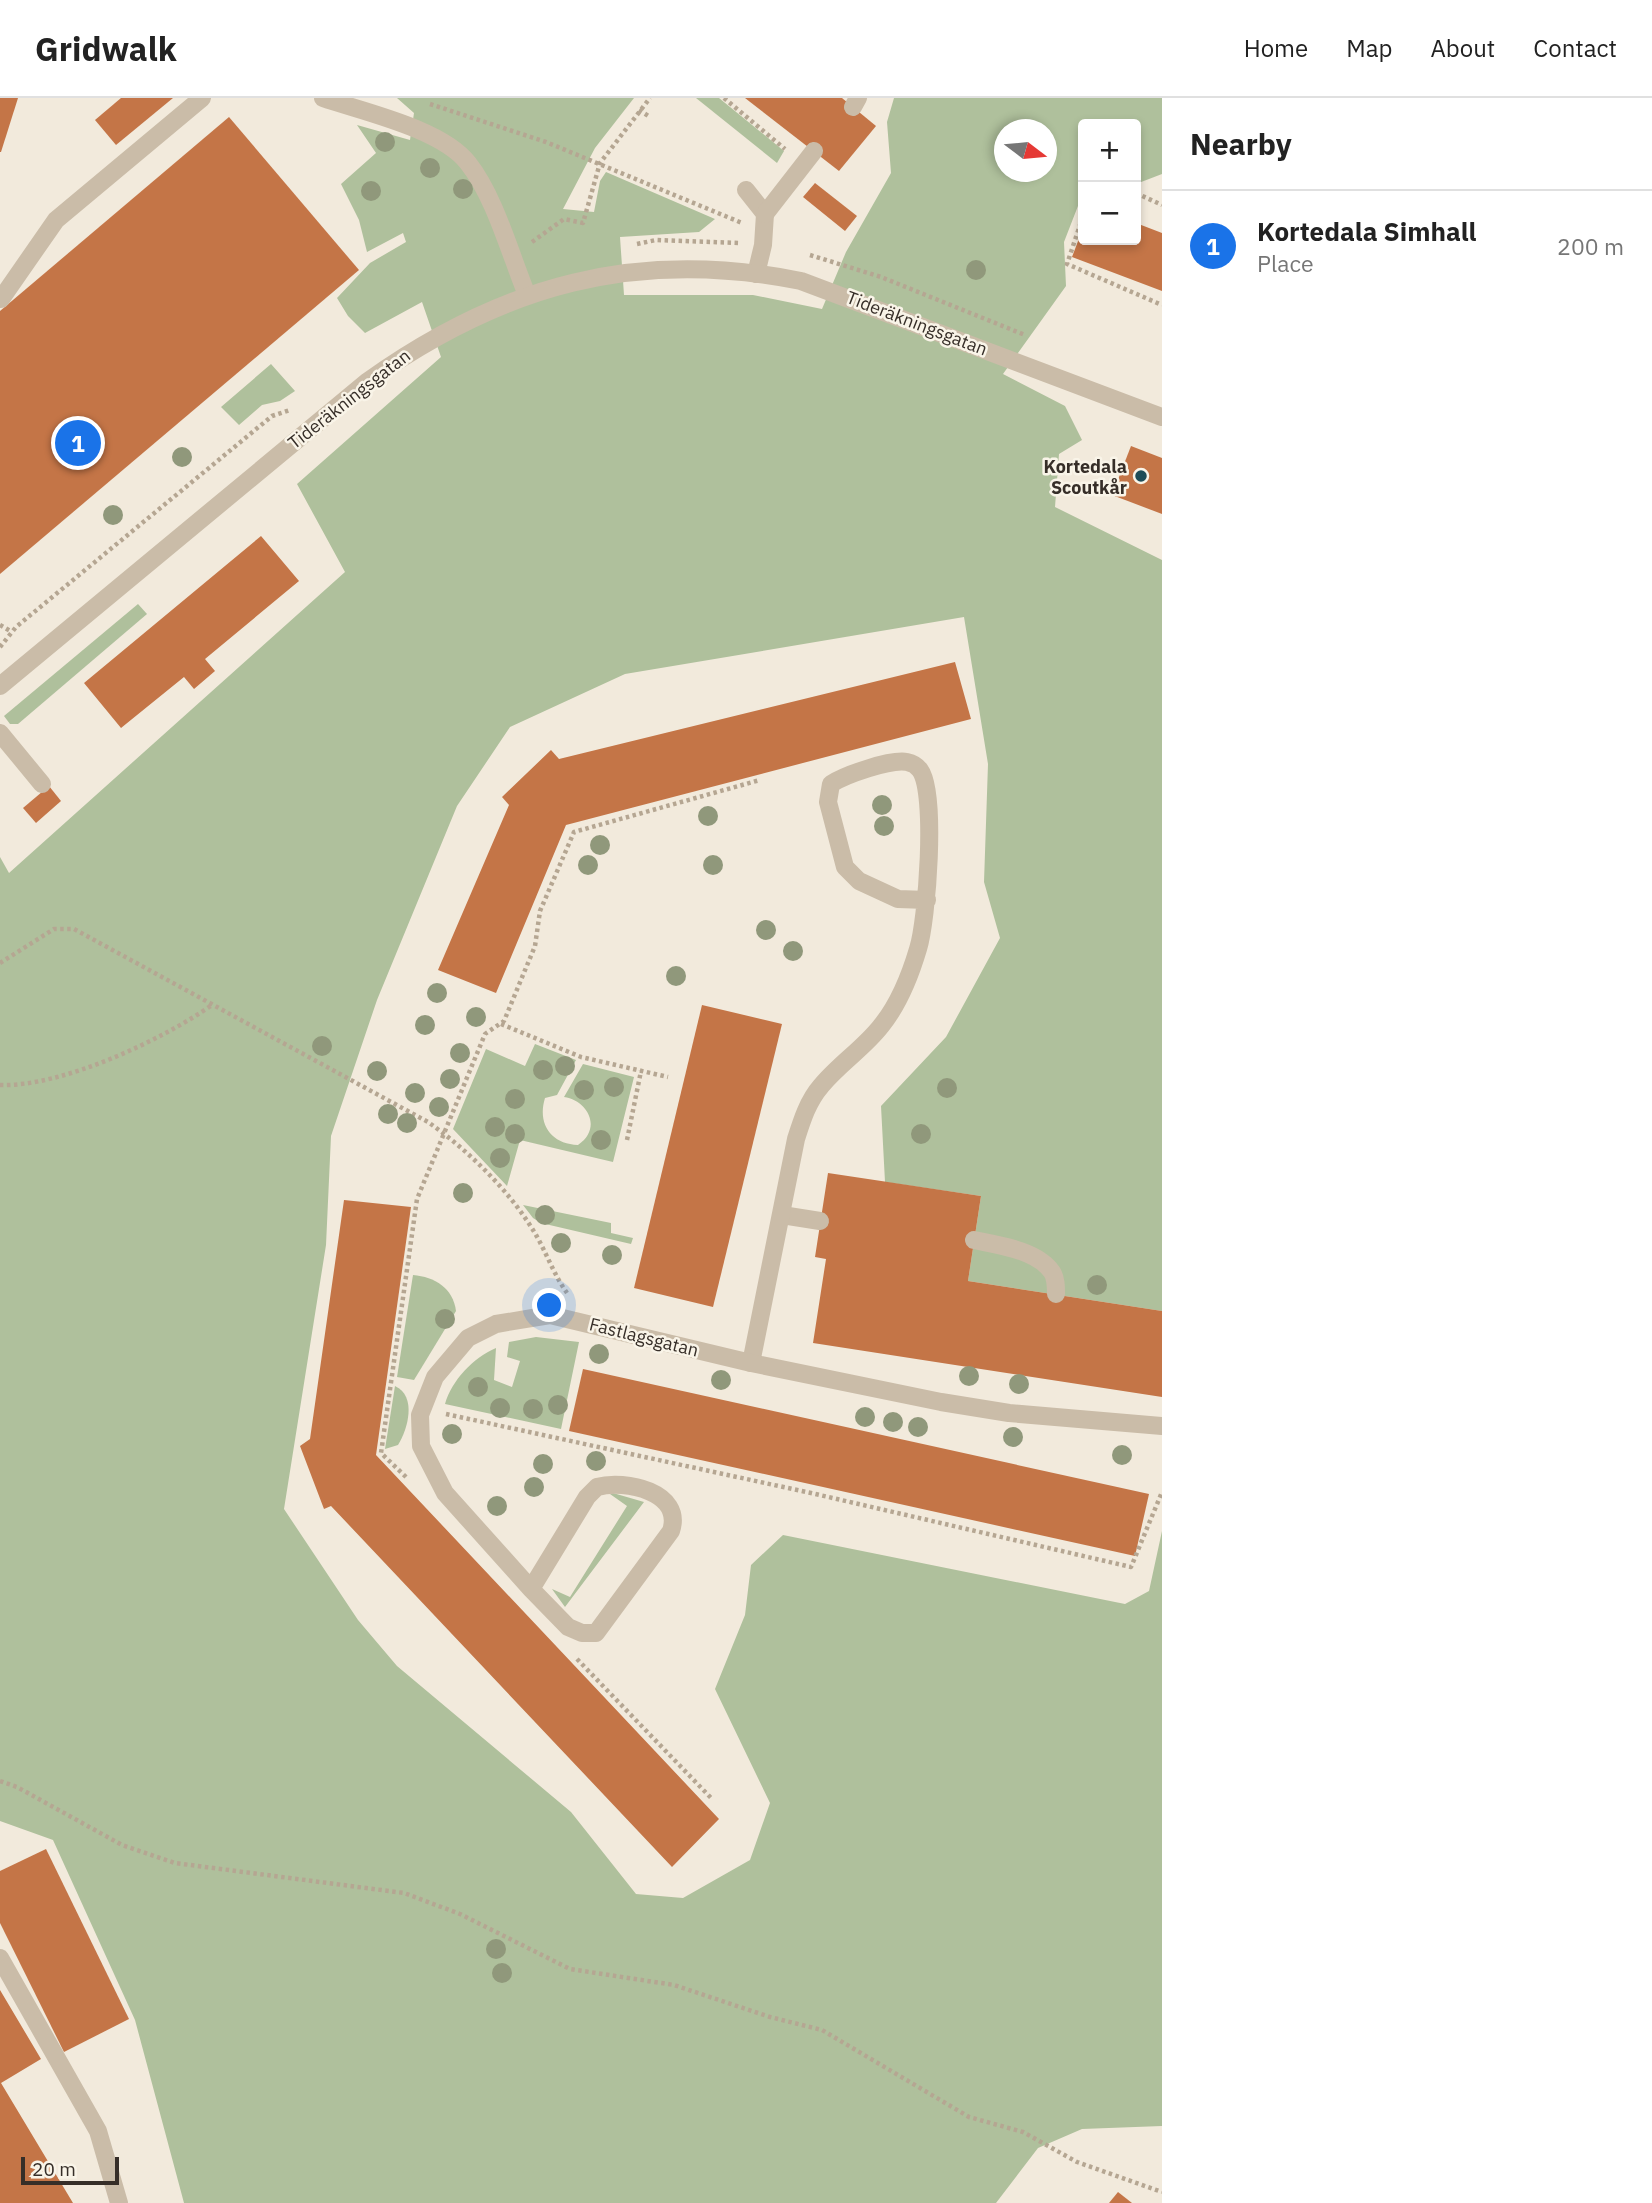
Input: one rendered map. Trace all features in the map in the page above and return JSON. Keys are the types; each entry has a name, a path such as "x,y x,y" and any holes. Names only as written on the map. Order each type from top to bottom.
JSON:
{"street":[{"path":"1,299 56,220 202,98"},
{"path":"323,98 416,130 455,149 468,162 484,189 527,295"},
{"path":"755,274 763,244 765,220 814,151"},
{"path":"746,190 765,220"},
{"name":"Tideräkningsgatan","path":"0,686 368,381 414,348 462,321 527,295 593,278 672,268 755,274 801,281 1162,417"},
{"path":"0,733 42,784"},
{"path":"751,1363 796,1139 806,1110 820,1087 881,1026 903,991 919,947 927,900 928,812 924,777 920,768 904,762 895,762 840,778 831,784 828,802 845,867 859,881 898,899 927,900"},
{"path":"782,1216 820,1222"},
{"path":"974,1240 1003,1245 1044,1264 1054,1274 1056,1294"},
{"name":"Fastlagsgatan","path":"531,1588 587,1497 597,1487 606,1484 630,1486 660,1496 670,1507 673,1519 671,1531 596,1633 582,1633 568,1627 531,1588 436,1480 419,1434 423,1409 435,1377 468,1338 485,1329 530,1316 550,1315 751,1363 941,1402 1009,1413 1162,1426"},
{"path":"0,1958 98,2131 118,2203"}],"path":[{"path":"511,257 564,219 583,222 600,163 650,98"},
{"path":"724,98 792,154"},
{"path":"420,101 600,163 728,220 765,220"},
{"path":"639,110 650,117"},
{"path":"1141,195 1162,205"},
{"path":"1078,231 1067,264 1162,305"},
{"path":"630,246 656,240 763,244 834,260 1028,337"},
{"path":"0,647 12,632 272,416 300,407"},
{"path":"0,625 12,632"},
{"path":"391,1382 417,1199 485,1034 500,1024 536,946 540,911 574,832 760,780"},
{"path":"0,963 54,929 74,929 443,1133 524,1216 564,1290 594,1325"},
{"path":"0,1085 62,1076 177,1029 212,1005"},
{"path":"500,1024 581,1057 668,1077"},
{"path":"626,1140 641,1071"},
{"path":"423,1409 811,1493 1131,1567 1162,1492"},
{"path":"0,1781 17,1787 122,1845 175,1863 404,1893 460,1914 570,1969 674,1985 770,2017 822,2030 969,2117 1023,2132 1077,2162 1162,2192"}],"green space":[{"path":"397,98 634,98 595,148 563,209 594,212 600,181 606,172 715,219 699,232 620,237 624,295 753,295 822,309 846,252 891,173 887,122 894,98 1162,98 1162,174 1141,182 1141,119 1078,119 1078,206 1064,242 1066,286 1003,374 1065,406 1082,440 1059,454 1055,507 1162,560 1162,1311 968,1281 981,1196 885,1182 881,1106 946,1037 1000,938 984,882 988,764 964,617 625,674 510,727 457,806 377,1000 331,1136 326,1245 284,1509 358,1620 397,1666 571,1812 636,1894 683,1898 750,1860 770,1803 715,1689 745,1615 751,1565 783,1535 1125,1604 1149,1591 1162,1531 1162,2126 1082,2129 1038,2148 996,2203 184,2203 135,2020 53,1840 0,1821 0,857 9,873 345,572 297,484 441,357 422,302 365,333 348,316 337,298 370,263 406,242 403,233 367,252 359,220 341,184 376,153 357,125 410,140 414,113"},
{"path":"696,98 719,98 784,151 777,163"},
{"path":"271,364 295,391 280,401 262,405 239,425 221,407"},
{"path":"138,604 147,614 18,724 10,724 4,716"},
{"path":"535,1044 576,1060 557,1095 545,1098 543,1107 548,1131 560,1141 569,1144 578,1145 585,1139 591,1124 586,1110 580,1104 564,1097 583,1064 634,1077 613,1162 520,1140 507,1186 453,1129 486,1049 525,1066"},
{"path":"523,1205 611,1223 611,1233 633,1238 631,1244 541,1223 533,1218"},
{"path":"413,1275 429,1278 442,1285 451,1296 456,1311 414,1380 397,1377"},
{"path":"536,1337 579,1342 561,1429 445,1404 464,1371 496,1348 494,1380 512,1387 520,1361 507,1357 509,1342"},
{"path":"395,1386 406,1397 407,1422 398,1445 385,1449"},
{"path":"610,1494 644,1502 565,1607 552,1589 570,1597 627,1506"}],"building":[{"path":"0,98 18,98 1,152 0,152"},
{"path":"121,98 173,98 116,145 95,120"},
{"path":"745,98 842,98 876,126 839,171"},
{"path":"229,117 359,270 0,574 0,311"},
{"path":"815,183 857,216 845,231 803,197"},
{"path":"1141,225 1162,233 1162,291 1072,257 1078,241 1078,245 1141,245"},
{"name":"Kortedala Scoutkår","path":"1131,446 1162,458 1162,514 1112,495"},
{"path":"261,536 299,581 205,659 215,671 194,689 184,677 121,728 84,683"},
{"path":"955,662 971,719 566,825 496,993 438,970 509,805 502,797 551,750 559,759"},
{"path":"49,786 61,801 36,823 23,808"},
{"path":"702,1005 782,1024 713,1307 634,1288"},
{"path":"828,1173 981,1196 968,1281 1162,1311 1162,1397 813,1343 826,1259 815,1257"},
{"path":"344,1200 411,1207 376,1455 719,1819 672,1867 331,1506 324,1509 300,1446 310,1439"},
{"path":"583,1369 1149,1494 1135,1556 569,1431"},
{"path":"46,1849 129,2019 64,2052 0,1923 0,1871"},
{"path":"0,1990 41,2059 1,2083 73,2203 0,2203"},
{"path":"1118,2192 1132,2203 1109,2203"}],"place":[{"name":"Kortedala Simhall","path":"78,443"},
{"name":"Kortedala Scoutkår","path":"1141,476"}]}
